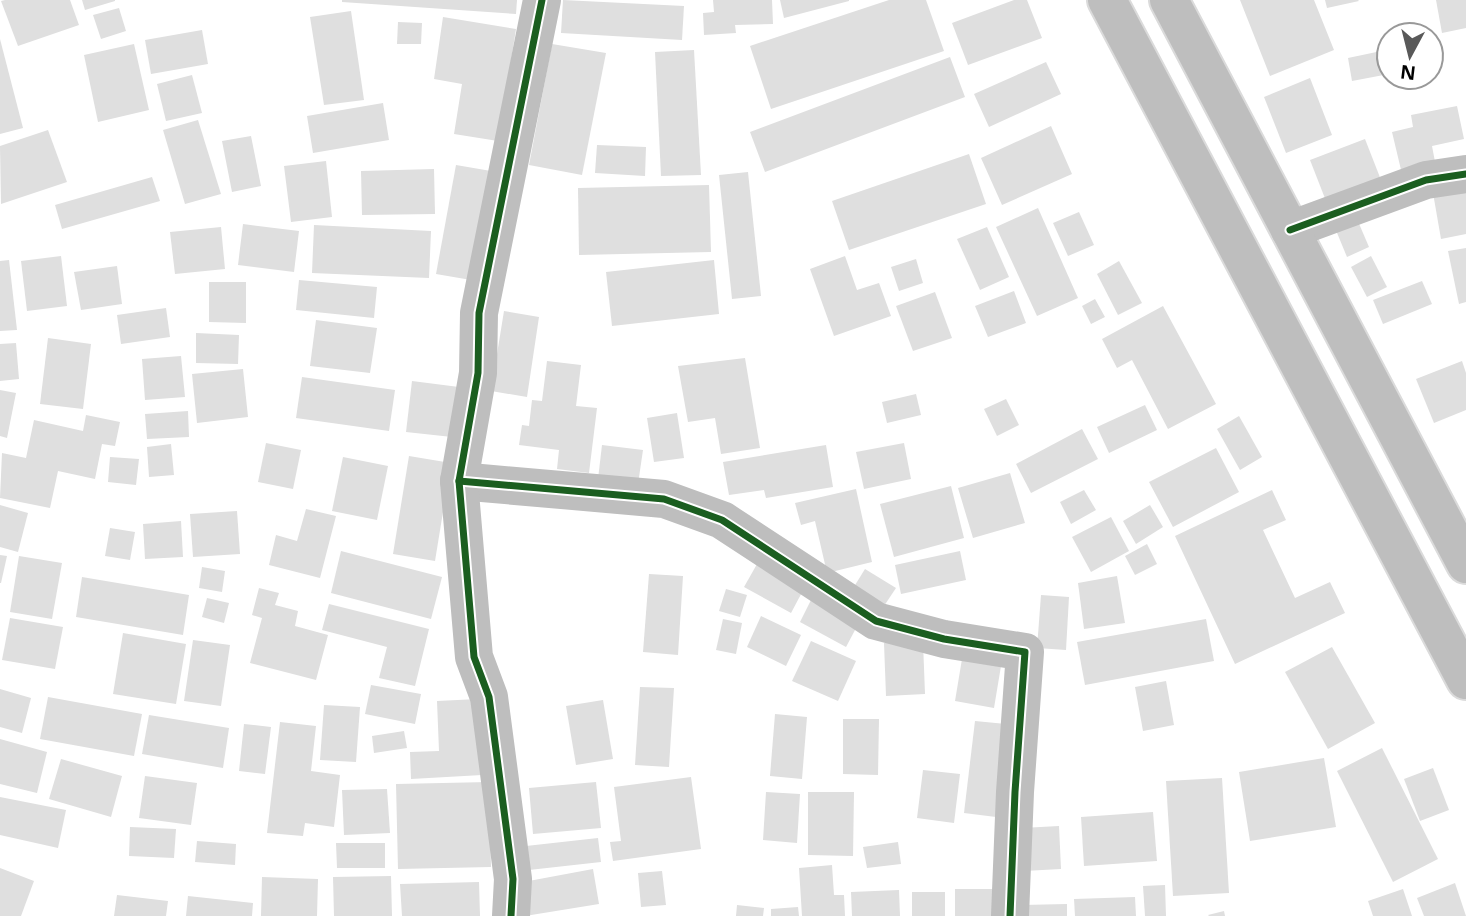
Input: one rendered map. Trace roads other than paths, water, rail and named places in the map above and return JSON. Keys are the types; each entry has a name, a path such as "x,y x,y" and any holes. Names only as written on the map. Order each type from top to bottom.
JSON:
{"street":[{"path":"510,916 513,879 489,697 474,657 459,481 478,373 479,313 542,0"},
{"path":"1107,0 1466,680"},
{"path":"1169,0 1466,564"},
{"path":"1290,230 1426,180 1466,174"},
{"path":"459,481 664,499 722,520 876,621 944,639 1025,652 1010,916"}]}
